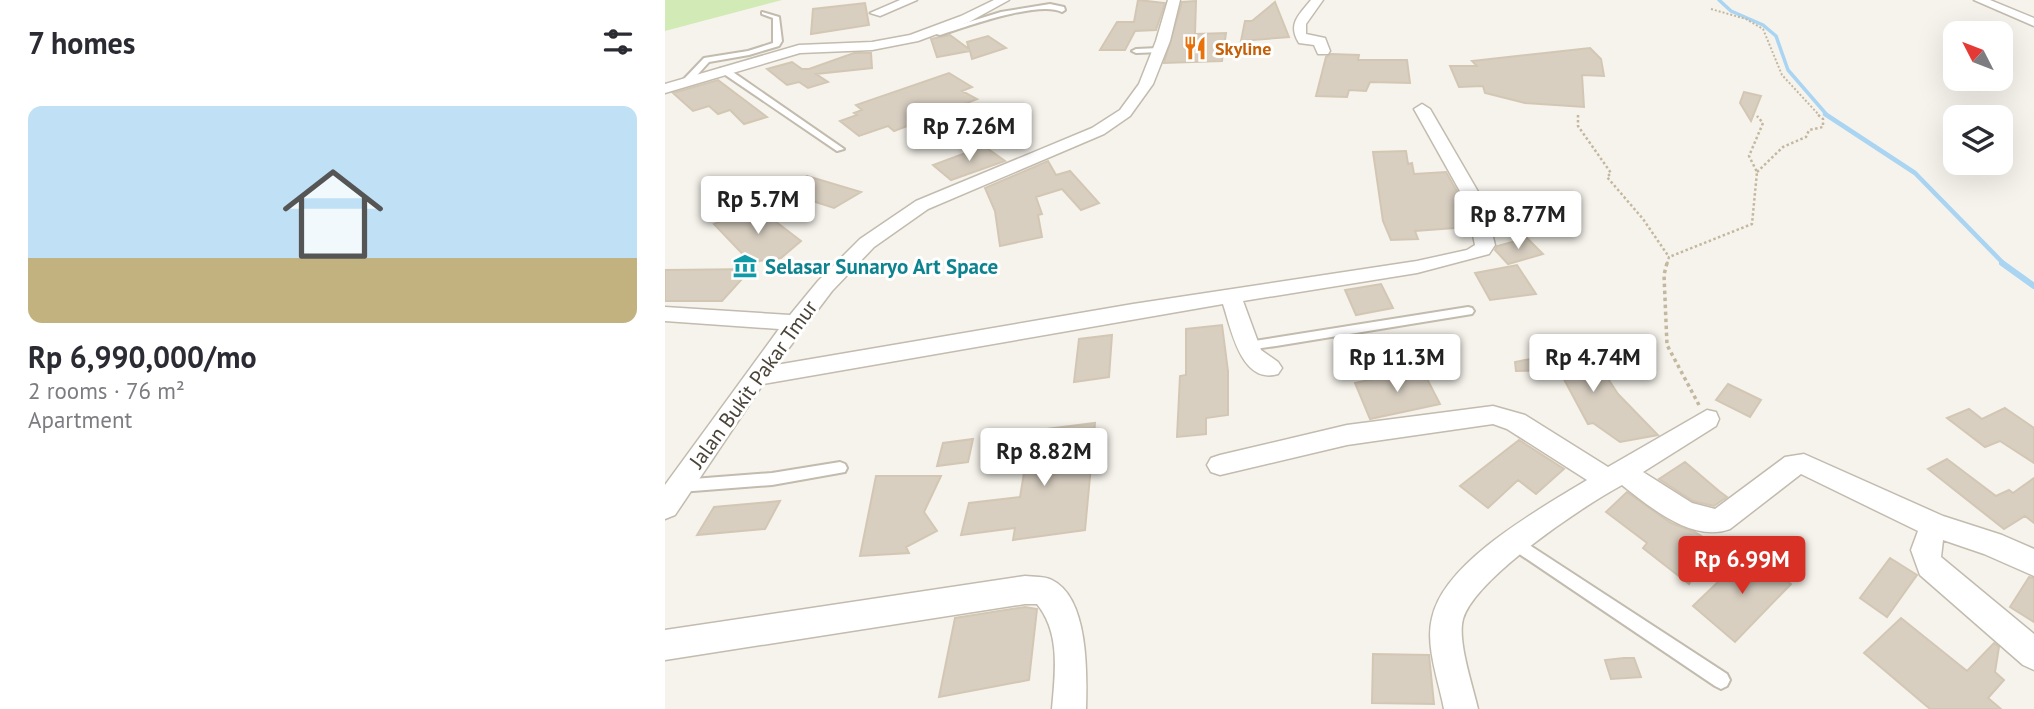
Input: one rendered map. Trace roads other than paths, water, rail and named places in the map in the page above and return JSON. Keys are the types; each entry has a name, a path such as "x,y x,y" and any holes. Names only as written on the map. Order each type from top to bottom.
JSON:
{"street":[{"path":"876,13 911,0"},
{"path":"665,89 799,49 884,44 937,30 1003,0"},
{"name":"Jalan Bukit Pakar Tmur","path":"665,507 795,323 825,286 867,243 922,205 1114,122 1134,102 1146,84 1174,0"},
{"path":"1317,0 1299,21 1298,29 1304,40 1320,41 1323,51"},
{"path":"1980,0 2034,22"},
{"path":"755,377 1231,295 1417,268 1482,250 1485,245 1475,202 1422,109"},
{"path":"1231,295 1248,346 1259,361 1270,368"},
{"path":"665,314 795,323"},
{"path":"1220,465 1347,435 1493,415 1515,422 1693,518 1709,523 1720,522 1794,464 1804,464 1936,526 1992,544 2034,562"},
{"path":"1461,709 1447,642 1447,618 1467,582 1513,542 1707,419"},
{"path":"1936,526 1923,547 1924,556 1930,566 2034,654"},
{"path":"665,645 1025,590 1045,591 1058,604 1068,636 1071,667 1069,709"}],"lane":[{"path":"937,30 940,33 1028,5 1053,5 1062,10"},
{"path":"687,81 707,60 776,44 776,17 764,13"},
{"path":"1136,51 1157,57"},
{"path":"724,70 840,149"},
{"path":"1248,346 1305,340 1408,317 1468,311"},
{"path":"678,487 772,480 840,468"},
{"path":"1513,542 1721,680"}],"waterway":[{"path":"1719,0 1731,11 1763,25 1776,36 1788,70 1827,115"},
{"path":"1825,114 1915,173 2004,264"},
{"path":"2002,263 2034,286"}],"place":[{"name":"Skyline","path":"1195,48"},
{"name":"Selasar Sunaryo Art Space","path":"745,266"}]}
